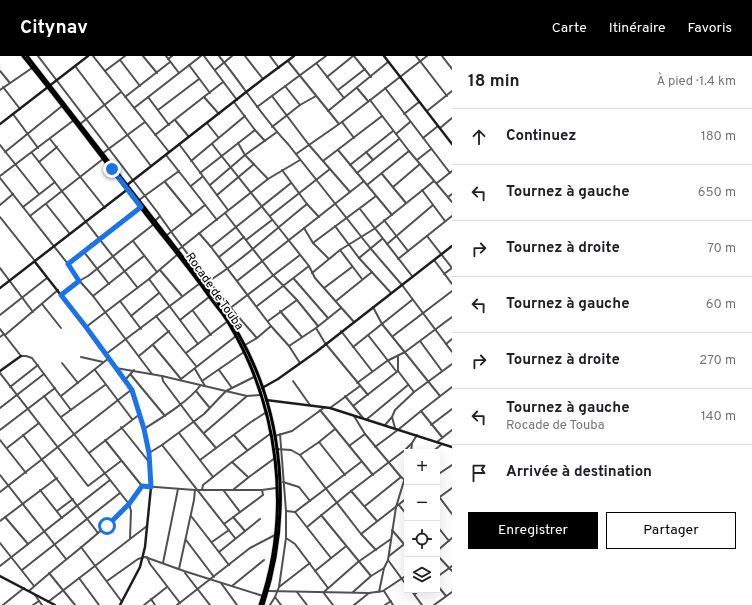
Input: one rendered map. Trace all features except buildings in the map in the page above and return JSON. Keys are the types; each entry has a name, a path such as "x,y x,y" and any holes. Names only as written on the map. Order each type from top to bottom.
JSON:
{"main road":[{"name":"Rocade de Touba","path":"24,56 34,66"},
{"name":"Rocade de Touba","path":"27,56 63,106 104,159 139,200 225,312 244,346 265,400 276,449 280,479 280,522 276,552 268,591 263,605"},
{"name":"Rocade de Touba","path":"49,86 103,153 141,207 167,235 178,252"},
{"name":"Rocade de Touba","path":"202,284 228,321 261,388 273,435 277,488 276,534 260,605"}],"street":[{"path":"39,56 86,120 134,180 182,247 257,338"},
{"path":"0,124 88,56"},
{"path":"93,56 169,153"},
{"path":"105,71 125,56"},
{"path":"143,56 157,73"},
{"path":"166,56 178,73"},
{"path":"168,59 172,56"},
{"path":"134,108 202,56 224,82 245,116 265,141"},
{"path":"219,56 256,107 402,285 452,352"},
{"path":"215,70 232,56"},
{"path":"245,56 263,79"},
{"path":"270,56 279,68"},
{"path":"0,288 105,208 151,166 294,56"},
{"path":"256,107 326,56"},
{"path":"327,77 354,56 371,77"},
{"path":"384,56 452,143"},
{"path":"416,56 447,96"},
{"path":"296,154 340,123 427,56"},
{"path":"442,56 451,68"},
{"path":"120,60 140,86"},
{"path":"288,61 328,111 354,138"},
{"path":"125,98 170,62"},
{"path":"328,111 388,62"},
{"path":"317,64 344,98"},
{"path":"189,65 210,93"},
{"path":"0,90 34,66"},
{"path":"75,66 151,166"},
{"path":"338,90 365,69"},
{"path":"0,70 10,83"},
{"path":"158,110 199,79"},
{"path":"155,135 224,82"},
{"path":"285,86 300,105"},
{"path":"3,88 20,109"},
{"path":"357,88 382,116 452,202"},
{"path":"384,88 431,149 451,172 437,183"},
{"path":"427,111 452,91"},
{"path":"80,124 121,92"},
{"path":"272,96 309,145 350,192"},
{"path":"272,126 300,105 316,96"},
{"path":"148,97 169,125"},
{"path":"204,97 219,114"},
{"path":"404,114 419,102"},
{"path":"5,152 63,106"},
{"path":"13,114 38,148"},
{"path":"191,161 245,116"},
{"path":"323,161 382,116"},
{"path":"423,138 452,118"},
{"path":"74,120 15,165 0,179 68,264 79,281 93,296 127,339 152,374"},
{"path":"175,120 188,138"},
{"path":"103,153 145,122"},
{"path":"396,134 410,122"},
{"path":"207,123 218,137"},
{"path":"200,173 255,130"},
{"path":"350,165 393,130"},
{"path":"210,185 245,155 277,132"},
{"path":"357,173 400,138"},
{"path":"50,139 105,208"},
{"path":"238,143 245,155 268,179"},
{"path":"179,144 202,177 210,185 228,210"},
{"path":"212,144 270,216 312,273 354,322"},
{"path":"0,145 39,194"},
{"path":"39,162 57,148"},
{"path":"417,160 431,149"},
{"path":"338,150 392,215"},
{"path":"367,185 409,151"},
{"path":"366,152 373,160"},
{"path":"32,153 137,287"},
{"path":"166,155 217,220"},
{"path":"30,216 104,159"},
{"path":"86,327 160,270 182,247 251,192 268,179 300,160"},
{"path":"217,195 254,164"},
{"path":"393,187 420,164"},
{"path":"270,216 330,169"},
{"path":"282,170 307,204 319,217"},
{"path":"139,200 179,171"},
{"path":"382,174 406,203"},
{"path":"191,186 202,177"},
{"path":"312,273 340,250 374,229 434,180"},
{"path":"237,281 364,181"},
{"path":"23,207 55,182"},
{"path":"165,182 192,215"},
{"path":"211,247 291,183"},
{"path":"422,190 445,222"},
{"path":"0,205 13,194"},
{"path":"448,197 452,194"},
{"path":"313,243 376,196"},
{"path":"46,204 70,234"},
{"path":"106,354 182,297 209,281 253,249 307,204"},
{"path":"167,235 205,205"},
{"path":"386,244 433,205"},
{"path":"68,264 141,207"},
{"path":"360,209 374,229 412,276"},
{"path":"225,213 272,275 297,300 317,327 326,343 368,395"},
{"path":"61,295 113,257 155,222 160,216"},
{"path":"398,259 452,216"},
{"path":"0,217 58,290 125,380 132,390 140,414 149,453 151,487 145,557 120,605"},
{"path":"220,257 272,219"},
{"path":"384,220 408,250"},
{"path":"334,226 348,245 391,294"},
{"path":"304,228 313,243 328,259"},
{"path":"199,233 220,257 271,326 289,346 300,362"},
{"path":"427,236 452,268 444,274"},
{"path":"359,258 382,239"},
{"path":"133,241 157,272"},
{"path":"261,388 278,379 452,246"},
{"path":"340,250 362,280"},
{"path":"84,252 109,284"},
{"path":"225,312 300,255"},
{"path":"93,296 144,256"},
{"path":"434,260 452,284"},
{"path":"257,306 308,266"},
{"path":"324,288 352,267"},
{"path":"0,268 33,312"},
{"path":"160,270 182,297"},
{"path":"336,301 372,272"},
{"path":"0,315 48,277"},
{"path":"294,278 328,318"},
{"path":"149,279 198,344"},
{"path":"0,337 33,312 58,290"},
{"path":"393,336 452,291"},
{"path":"130,316 160,293"},
{"path":"180,320 210,297"},
{"path":"120,300 130,316 141,329"},
{"path":"268,321 297,300"},
{"path":"353,347 412,300"},
{"path":"42,304 61,328"},
{"path":"373,307 382,324 440,396"},
{"path":"289,346 341,308"},
{"path":"192,310 211,335"},
{"path":"280,311 302,337"},
{"path":"156,316 196,367 205,386"},
{"path":"357,383 388,361 405,352 452,318"},
{"path":"186,353 228,321"},
{"path":"244,346 257,338 271,326"},
{"path":"0,329 21,356"},
{"path":"139,356 169,331"},
{"path":"341,331 372,372"},
{"path":"368,335 414,392"},
{"path":"181,380 236,336"},
{"path":"446,344 452,339"},
{"path":"420,341 443,371"},
{"path":"153,344 181,380"},
{"path":"202,381 244,352"},
{"path":"1,371 21,356 30,357 38,365 71,410"},
{"path":"353,406 397,371 398,356"},
{"path":"81,357 103,362"},
{"path":"61,396 109,358"},
{"path":"62,363 78,383"},
{"path":"385,425 392,417 395,410 414,392 452,364"},
{"path":"10,387 38,365"},
{"path":"0,366 1,371 10,387 88,486 122,461"},
{"path":"116,368 134,370 181,380 200,386 247,396 262,395"},
{"path":"95,370 132,419"},
{"path":"125,380 134,370"},
{"path":"219,370 232,388"},
{"path":"0,407 44,374"},
{"path":"131,375 165,416"},
{"path":"162,376 163,381 193,421 204,432 216,448"},
{"path":"149,453 193,421 226,391 254,376"},
{"path":"293,381 310,405"},
{"path":"61,417 105,384"},
{"path":"367,419 408,385"},
{"path":"144,429 165,416 200,386"},
{"path":"330,408 360,386"},
{"path":"375,447 452,387"},
{"path":"0,430 54,388"},
{"path":"0,492 132,390"},
{"path":"196,391 209,408"},
{"path":"44,396 129,504 131,511 130,538"},
{"path":"204,432 247,396"},
{"path":"345,396 363,418"},
{"path":"265,400 330,408 452,447"},
{"path":"202,490 203,486 213,477 247,450 273,435 292,431 326,407"},
{"path":"431,425 452,409"},
{"path":"320,410 373,475"},
{"path":"421,411 442,437"},
{"path":"200,460 251,422 267,413"},
{"path":"89,453 121,427 140,414"},
{"path":"353,415 364,434 404,479"},
{"path":"392,417 395,428"},
{"path":"6,448 39,423"},
{"path":"121,427 149,462"},
{"path":"300,455 335,429"},
{"path":"437,442 452,430"},
{"path":"178,433 213,477"},
{"path":"270,605 279,587 286,538 286,511 280,434"},
{"path":"349,446 364,434"},
{"path":"23,435 98,533"},
{"path":"234,435 247,450"},
{"path":"307,527 320,515 412,444 417,435"},
{"path":"0,440 26,473"},
{"path":"105,440 142,486 196,490 262,490 277,488"},
{"path":"319,442 345,475"},
{"path":"411,449 412,444"},
{"path":"436,449 443,444"},
{"path":"162,445 235,538"},
{"path":"276,449 292,450 300,455 336,503 376,550"},
{"path":"233,490 275,458"},
{"path":"232,462 249,477"},
{"path":"286,511 295,512 361,462"},
{"path":"440,473 452,466"},
{"path":"0,475 66,560"},
{"path":"365,506 401,477"},
{"path":"0,521 57,478"},
{"path":"0,566 110,480"},
{"path":"283,482 298,487 310,501"},
{"path":"379,592 384,568 388,560 396,507 404,483"},
{"path":"28,591 98,533 129,504 142,486"},
{"path":"452,488 440,497 452,513"},
{"path":"163,563 178,489"},
{"path":"40,490 62,518"},
{"path":"179,569 196,490"},
{"path":"223,490 240,512"},
{"path":"224,524 263,495 262,490"},
{"path":"351,491 377,521"},
{"path":"22,570 88,520 120,493"},
{"path":"57,512 73,499"},
{"path":"361,534 404,501"},
{"path":"399,505 404,511"},
{"path":"295,512 331,558"},
{"path":"320,515 371,576"},
{"path":"5,516 28,544"},
{"path":"191,516 229,565"},
{"path":"233,517 245,531"},
{"path":"219,552 260,519"},
{"path":"48,602 148,525"},
{"path":"212,542 229,530"},
{"path":"388,556 404,544 392,530"},
{"path":"440,530 449,541"},
{"path":"177,605 253,546 276,534"},
{"path":"286,538 295,544 328,588"},
{"path":"440,548 452,538"},
{"path":"186,539 214,577"},
{"path":"324,591 358,562 391,539"},
{"path":"0,543 34,586"},
{"path":"81,547 122,602"},
{"path":"315,571 346,547"},
{"path":"145,557 263,596"},
{"path":"107,581 145,557"},
{"path":"145,557 180,603"},
{"path":"440,557 451,567 452,571"},
{"path":"232,586 264,560"},
{"path":"388,560 404,582"},
{"path":"279,587 310,563"},
{"path":"440,575 451,567"},
{"path":"353,592 371,576 384,568"},
{"path":"184,571 209,604"},
{"path":"50,573 75,605"},
{"path":"0,576 55,605"},
{"path":"79,578 100,605"},
{"path":"268,591 369,593 383,591 402,579"},
{"path":"221,583 237,605"},
{"path":"144,605 167,587"},
{"path":"3,605 24,588"},
{"path":"440,589 446,596"},
{"path":"324,591 333,605"},
{"path":"383,591 393,605"},
{"path":"297,592 306,605"},
{"path":"434,605 452,592"},
{"path":"354,605 369,593"},
{"path":"34,594 42,605"},
{"path":"414,594 422,605"},
{"path":"275,597 281,605"},
{"path":"151,599 155,605"},
{"path":"33,605 39,601"},
{"path":"385,605 391,601"}],"route":[{"path":"107,526 129,504 142,486 151,487 149,453 140,414 132,390 61,295 79,281 68,264 141,207 112,169"}]}
